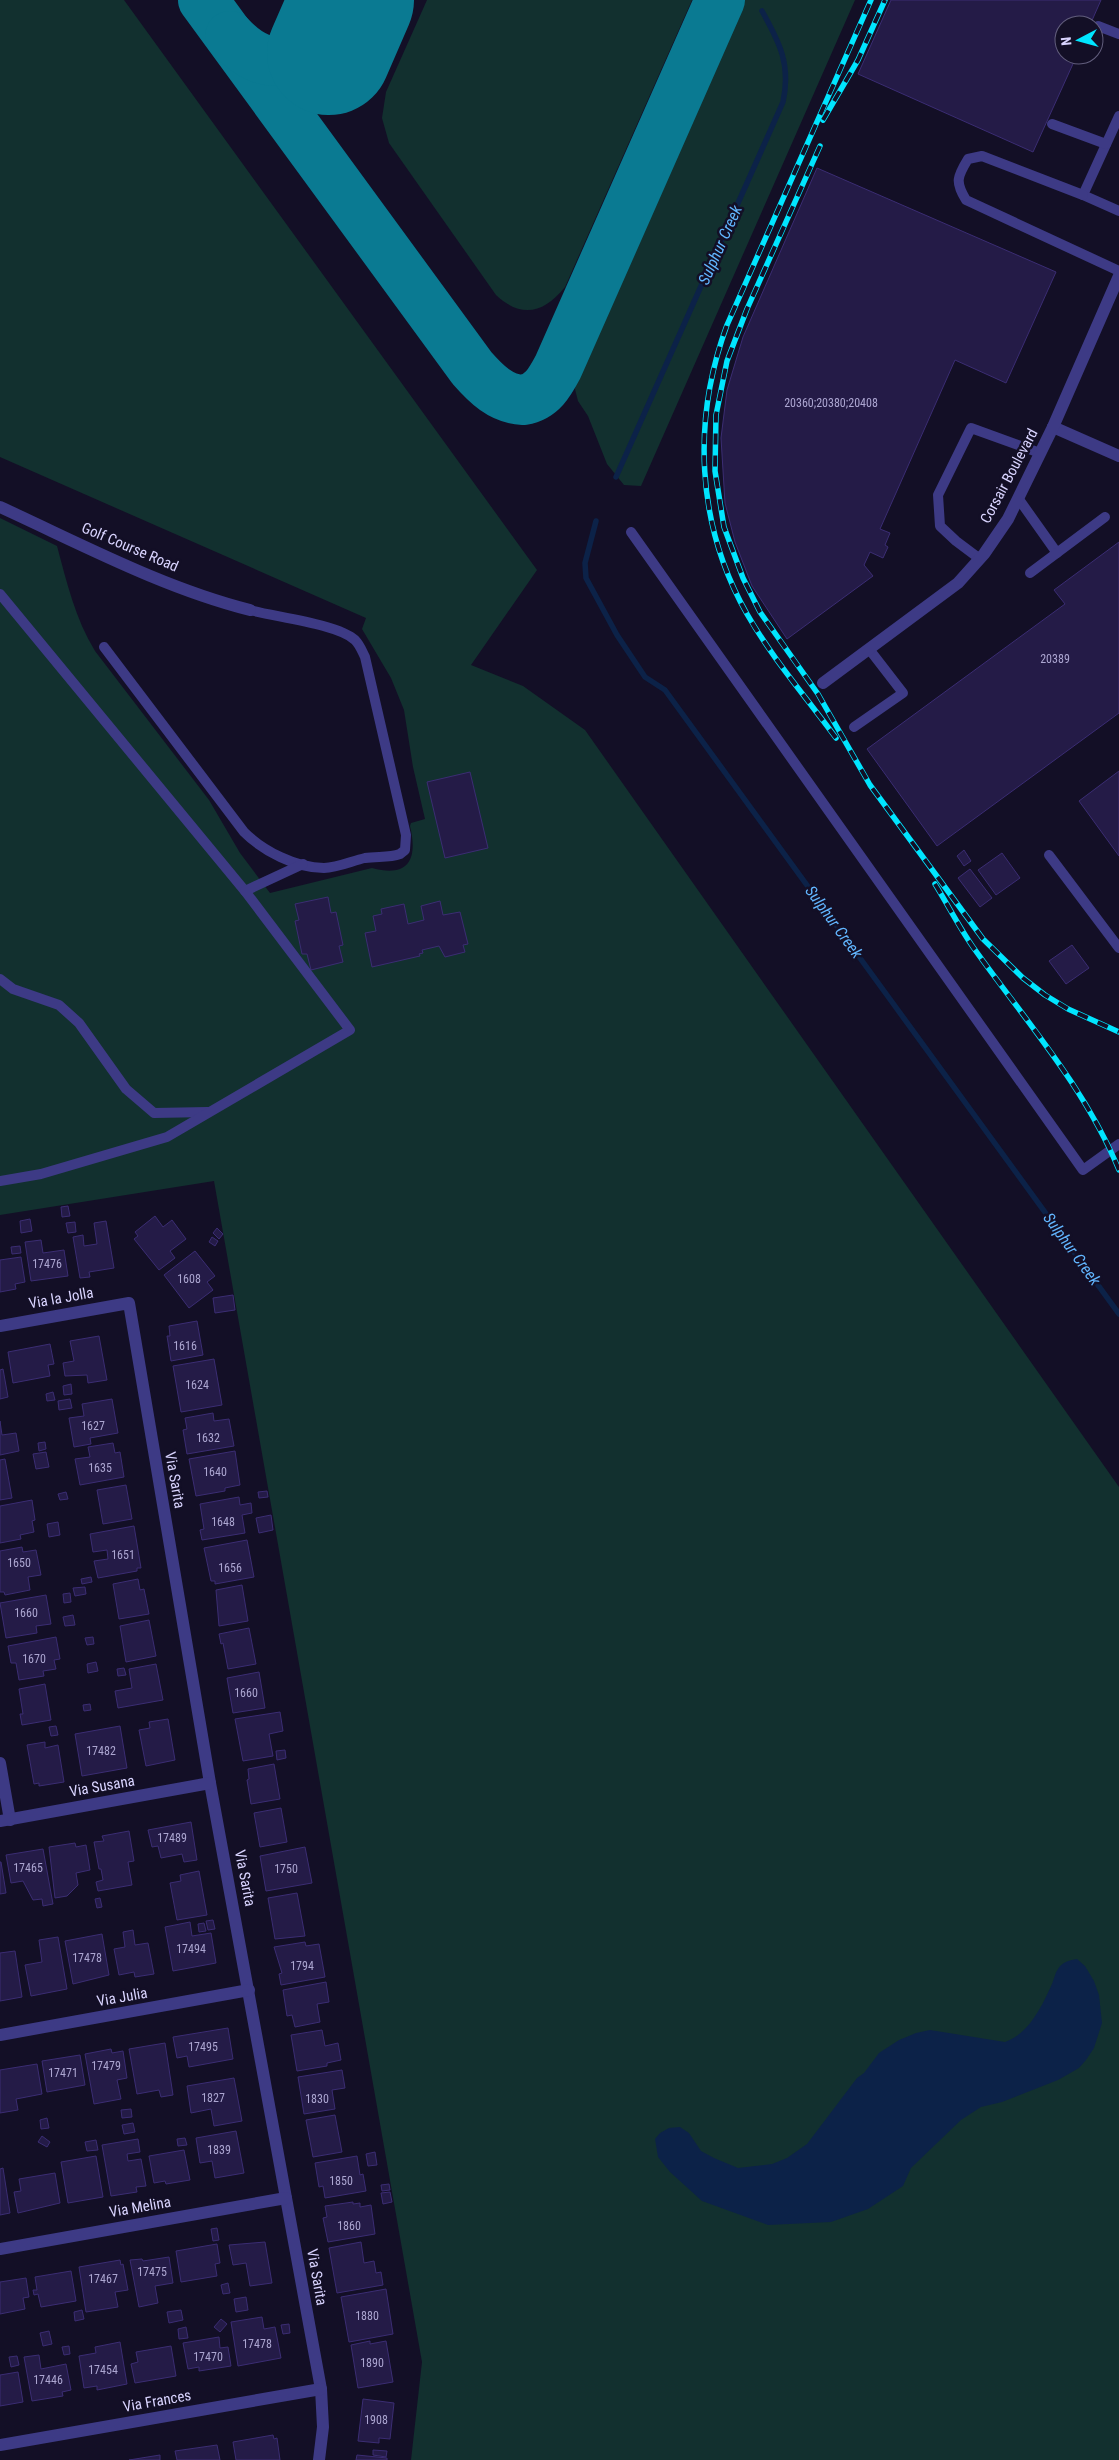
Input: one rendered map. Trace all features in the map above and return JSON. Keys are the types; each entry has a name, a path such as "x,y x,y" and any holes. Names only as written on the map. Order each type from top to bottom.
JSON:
{"street":[{"name":"Corsair Boulevard","path":"823,683 958,584 980,559 1008,519 1040,454 1119,276"},
{"path":"1053,427 1119,456"},
{"name":"Golf Course Road","path":"0,507 154,576 216,600 250,610"},
{"name":"Via la Jolla","path":"0,1326 129,1303"},
{"name":"Via Sarita","path":"129,1303 210,1783 321,2389 323,2427 318,2460"},
{"path":"0,1763 5,1820"},
{"name":"Via Susana","path":"5,1820 210,1783"},
{"name":"Via Julia","path":"0,2035 249,1990"},
{"name":"Via Melina","path":"0,2249 286,2198"},
{"name":"Via Frances","path":"0,2446 321,2389"}],"lane":[{"path":"1104,28 1119,34"},
{"path":"1083,196 1119,116"},
{"path":"1052,124 1106,144"},
{"path":"1119,211 982,156 968,159 959,173 958,186 966,200 1119,271"},
{"path":"980,559 940,526 938,495 971,428 1040,454"},
{"path":"1018,498 1057,553"},
{"path":"1030,573 1105,517"},
{"path":"631,532 1083,1170 1119,1144"},
{"path":"0,594 245,891 350,1030 167,1138 41,1174 0,1181"},
{"path":"104,647 244,832 264,848 303,864 325,868 374,857 394,856 405,850 406,835 364,657 359,645 354,639 337,630 250,610"},
{"path":"854,727 903,693 869,649"},
{"path":"1049,855 1119,948"},
{"path":"245,891 303,864"},
{"path":"0,979 13,989 60,1005 80,1023 126,1089 154,1113 209,1112"}],"green space":[{"path":"0,0 124,0 537,570 471,665 523,686 585,730 1119,1487 1119,2460 411,2460 422,2362 214,1181 0,1215 0,518 57,546 77,613 95,651 209,800 240,853 270,893 372,868 395,870 402,868 408,863 413,848 411,823 425,819 413,767 404,710 391,678 362,629 366,618 0,457"},
{"path":"427,0 692,0 565,287 549,303 541,307 532,310 515,308 496,295 389,143 382,118 386,92"},
{"path":"741,0 855,0 641,486 624,485 607,464 588,416 578,401 575,389 578,366"}],"water":[{"path":"1077,1959 1085,1966 1094,1981 1099,1995 1102,2023 1094,2048 1086,2060 1079,2068 1058,2080 1002,2102 981,2107 961,2120 911,2168 903,2186 868,2209 831,2222 768,2225 702,2201 670,2172 658,2157 655,2139 660,2133 669,2128 680,2127 689,2133 701,2151 738,2168 772,2164 787,2158 807,2144 857,2078 864,2073 879,2053 899,2040 930,2030 1005,2042 1014,2038 1034,2018 1044,2001 1056,1972 1066,1962"}],"building":[{"path":"891,0 1101,0 1094,15 1054,15 1054,65 1072,65 1033,152 858,74"},
{"path":"817,168 1056,272 1006,383 955,360 880,529 890,533 885,545 888,547 883,558 870,552 864,565 873,576 787,639 752,586 735,542 725,503 721,438 727,390 743,337"},
{"path":"1119,542 1119,713 937,846 867,749 1065,604 1054,590"},
{"path":"1119,771 1119,856 1079,801"},
{"path":"470,772 488,848 445,858 427,782"},
{"path":"964,850 971,861 964,866 957,856"},
{"path":"1002,853 1020,878 996,895 978,870"},
{"path":"970,869 992,898 980,907 958,878"},
{"path":"328,897 331,913 336,912 343,945 339,946 343,962 311,970 307,954 302,954 295,921 299,920 295,904"},
{"path":"440,901 443,915 460,912 468,944 463,945 465,952 445,957 439,946 422,950 423,953 419,954 420,956 372,967 365,933 376,931 373,916 382,914 381,909 404,904 408,924 424,920 421,906"},
{"path":"1072,945 1089,968 1066,984 1049,961"},
{"path":"68,1206 70,1216 62,1217 61,1207"},
{"path":"155,1216 163,1227 172,1220 186,1239 170,1251 175,1258 159,1270 134,1239 138,1236 135,1232"},
{"path":"30,1219 32,1231 21,1233 20,1221"},
{"path":"106,1221 114,1268 89,1272 90,1277 80,1278 73,1237 83,1235 84,1246 97,1244 94,1223"},
{"path":"75,1222 76,1232 68,1233 66,1223"},
{"path":"217,1228 223,1234 219,1239 213,1233"},
{"path":"212,1237 218,1241 215,1246 209,1242"},
{"path":"41,1240 43,1253 64,1250 68,1276 31,1281 25,1242"},
{"path":"20,1246 21,1253 12,1254 11,1247"},
{"path":"195,1251 215,1276 207,1282 213,1290 189,1308 164,1275"},
{"path":"21,1257 25,1282 15,1284 16,1289 0,1292 0,1260"},
{"path":"233,1295 235,1310 215,1313 213,1298"},
{"path":"197,1321 203,1355 171,1361 167,1336 170,1336 169,1326"},
{"path":"99,1336 107,1380 88,1383 87,1375 65,1376 63,1363 74,1361 70,1341"},
{"path":"50,1344 54,1364 48,1365 50,1376 13,1383 8,1352"},
{"path":"214,1359 222,1405 181,1412 173,1366"},
{"path":"3,1369 8,1397 0,1399 0,1370"},
{"path":"71,1384 72,1394 64,1395 63,1386"},
{"path":"53,1392 55,1400 47,1401 46,1394"},
{"path":"70,1399 72,1408 59,1410 58,1401"},
{"path":"112,1399 118,1433 90,1438 91,1444 74,1447 69,1418 84,1416 82,1404"},
{"path":"213,1413 214,1421 229,1419 234,1446 187,1454 183,1430 187,1429 185,1418"},
{"path":"0,1421 2,1435 16,1433 19,1451 0,1455"},
{"path":"45,1442 46,1449 39,1451 38,1443"},
{"path":"113,1443 115,1453 120,1452 124,1477 80,1485 75,1459 90,1457 88,1447"},
{"path":"235,1451 240,1485 225,1488 225,1491 196,1496 189,1459"},
{"path":"46,1452 49,1467 36,1469 33,1454"},
{"path":"5,1459 12,1498 0,1500 0,1460"},
{"path":"126,1485 132,1519 103,1524 97,1490"},
{"path":"267,1491 268,1497 259,1498 258,1492"},
{"path":"66,1492 68,1499 60,1500 58,1494"},
{"path":"239,1497 240,1505 251,1503 252,1513 242,1515 245,1533 202,1540 200,1530 204,1529 200,1504"},
{"path":"32,1500 35,1520 32,1521 34,1532 20,1535 21,1539 0,1543 0,1506"},
{"path":"271,1515 273,1530 259,1533 256,1518"},
{"path":"58,1522 60,1535 49,1537 47,1524"},
{"path":"134,1526 141,1568 137,1568 137,1571 98,1578 94,1561 108,1559 107,1550 93,1552 90,1534"},
{"path":"247,1540 254,1577 215,1584 215,1581 211,1581 204,1548"},
{"path":"22,1547 23,1552 36,1550 41,1575 28,1577 30,1590 5,1595 4,1592 0,1592 0,1551"},
{"path":"91,1577 92,1582 82,1584 81,1579"},
{"path":"138,1579 140,1590 144,1589 149,1614 119,1619 113,1584"},
{"path":"242,1585 248,1621 219,1626 216,1590"},
{"path":"85,1587 86,1594 75,1596 73,1588"},
{"path":"70,1593 71,1602 64,1603 63,1594"},
{"path":"46,1595 51,1624 36,1626 37,1633 6,1638 0,1603"},
{"path":"73,1615 75,1625 65,1626 63,1617"},
{"path":"149,1620 156,1656 126,1662 120,1626"},
{"path":"249,1628 256,1664 228,1669 223,1643 221,1644 219,1634"},
{"path":"56,1637 60,1659 54,1660 56,1669 43,1671 44,1676 19,1680 16,1663 11,1663 8,1646"},
{"path":"93,1637 94,1644 87,1645 85,1638"},
{"path":"96,1662 98,1671 88,1673 87,1664"},
{"path":"156,1664 163,1700 118,1708 115,1691 132,1688 129,1669"},
{"path":"124,1668 126,1675 118,1676 117,1669"},
{"path":"259,1672 265,1708 233,1713 227,1678"},
{"path":"45,1684 51,1720 22,1725 20,1714 23,1714 19,1689"},
{"path":"90,1704 91,1710 84,1711 83,1705"},
{"path":"280,1712 283,1731 269,1734 273,1756 243,1761 235,1719"},
{"path":"168,1719 175,1760 146,1766 139,1730 150,1728 149,1722"},
{"path":"56,1726 58,1735 51,1736 49,1727"},
{"path":"120,1726 127,1768 82,1776 75,1734"},
{"path":"45,1742 45,1748 58,1745 64,1782 39,1786 39,1783 34,1784 27,1745"},
{"path":"285,1750 286,1758 277,1760 276,1751"},
{"path":"274,1764 280,1799 251,1804 247,1780 249,1779 248,1769"},
{"path":"281,1808 287,1842 260,1847 254,1813"},
{"path":"191,1822 197,1860 184,1862 182,1854 161,1858 158,1846 152,1847 148,1830"},
{"path":"129,1831 134,1861 128,1862 132,1885 98,1891 96,1882 103,1880 94,1842 104,1841 102,1836"},
{"path":"75,1843 76,1847 86,1845 90,1870 76,1873 78,1885 67,1896 55,1898 49,1847"},
{"path":"305,1847 312,1883 266,1891 260,1856"},
{"path":"43,1849 53,1904 43,1906 42,1899 33,1900 23,1881 11,1883 6,1855"},
{"path":"0,1862 6,1893 0,1894"},
{"path":"199,1871 207,1915 177,1920 170,1883 181,1881 180,1875"},
{"path":"297,1893 305,1936 275,1939 268,1898"},
{"path":"100,1898 102,1907 97,1908 95,1899"},
{"path":"213,1920 215,1929 208,1930 206,1921"},
{"path":"190,1922 192,1936 211,1933 216,1963 173,1971 165,1927"},
{"path":"204,1923 206,1931 199,1932 198,1924"},
{"path":"133,1930 135,1945 148,1943 154,1974 135,1977 134,1972 119,1975 114,1949 125,1947 123,1932"},
{"path":"102,1934 109,1975 73,1984 65,1941"},
{"path":"58,1937 67,1989 31,1996 25,1965 42,1962 39,1940"},
{"path":"305,1942 306,1946 319,1944 325,1977 281,1985 279,1974 282,1973 274,1947"},
{"path":"15,1951 22,1997 0,2001 0,1953"},
{"path":"326,1982 329,2002 317,2004 320,2022 295,2027 292,2015 287,2016 283,1990"},
{"path":"228,2028 233,2059 189,2067 187,2056 177,2058 173,2037"},
{"path":"322,2030 325,2046 338,2043 341,2060 327,2063 327,2066 297,2071 291,2035"},
{"path":"165,2043 173,2095 161,2097 159,2090 137,2094 129,2049"},
{"path":"111,2049 112,2053 123,2051 127,2078 117,2080 121,2099 94,2104 85,2054"},
{"path":"80,2055 85,2085 47,2092 42,2061"},
{"path":"37,2064 42,2094 16,2099 18,2110 0,2113 0,2070"},
{"path":"342,2070 345,2088 332,2090 335,2109 304,2114 298,2077"},
{"path":"234,2078 242,2121 214,2126 211,2109 191,2113 187,2086"},
{"path":"131,2109 132,2117 122,2118 121,2110"},
{"path":"335,2115 342,2152 313,2157 306,2120"},
{"path":"47,2118 49,2128 41,2129 40,2120"},
{"path":"133,2123 135,2132 124,2134 122,2125"},
{"path":"236,2131 244,2173 215,2178 212,2161 200,2163 196,2138"},
{"path":"42,2136 50,2142 47,2147 38,2142"},
{"path":"185,2138 187,2145 178,2146 177,2139"},
{"path":"138,2139 140,2152 127,2154 128,2161 141,2159 146,2186 136,2187 137,2192 111,2196 102,2145"},
{"path":"96,2140 98,2150 87,2151 85,2142"},
{"path":"184,2150 190,2180 166,2184 165,2181 154,2183 149,2156"},
{"path":"375,2152 377,2165 368,2166 366,2154"},
{"path":"96,2156 103,2197 68,2203 61,2162"},
{"path":"357,2156 360,2175 363,2174 366,2191 325,2198 323,2186 319,2187 315,2163"},
{"path":"3,2168 10,2213 0,2215 0,2169"},
{"path":"55,2173 60,2203 18,2213 14,2192 21,2191 19,2179"},
{"path":"389,2184 390,2190 382,2191 381,2185"},
{"path":"390,2192 392,2202 383,2204 381,2193"},
{"path":"353,2202 353,2204 360,2203 360,2207 371,2205 375,2234 328,2242 323,2218 327,2217 325,2206"},
{"path":"217,2228 219,2240 213,2241 211,2229"},
{"path":"265,2242 272,2283 250,2286 246,2263 233,2265 229,2245"},
{"path":"361,2242 364,2263 374,2261 376,2273 381,2272 383,2285 337,2293 329,2248"},
{"path":"217,2244 220,2263 215,2264 217,2276 181,2282 176,2251"},
{"path":"169,2257 173,2283 155,2286 158,2303 139,2307 130,2260 142,2259 143,2261"},
{"path":"120,2260 121,2265 123,2264 128,2290 115,2292 118,2307 86,2312 79,2267"},
{"path":"71,2271 76,2301 41,2307 38,2294 34,2295 33,2290 37,2290 35,2277"},
{"path":"26,2278 29,2297 23,2298 25,2309 0,2314 0,2282"},
{"path":"228,2283 230,2293 223,2294 221,2285"},
{"path":"386,2289 393,2334 349,2342 341,2297"},
{"path":"246,2297 248,2310 236,2312 234,2299"},
{"path":"82,2310 84,2319 75,2321 74,2312"},
{"path":"181,2310 183,2320 169,2323 167,2312"},
{"path":"262,2317 264,2329 275,2327 281,2358 238,2366 231,2322"},
{"path":"221,2319 227,2324 220,2332 214,2327"},
{"path":"289,2324 290,2333 283,2334 281,2325"},
{"path":"186,2327 188,2338 179,2339 178,2329"},
{"path":"49,2331 52,2344 43,2346 40,2333"},
{"path":"219,2337 220,2348 228,2347 231,2366 199,2371 199,2367 188,2369 183,2343"},
{"path":"370,2341 370,2344 386,2341 393,2382 358,2388 351,2345"},
{"path":"120,2342 127,2384 97,2390 97,2386 84,2388 79,2356 96,2353 95,2347"},
{"path":"69,2346 70,2354 64,2355 62,2347"},
{"path":"171,2346 176,2376 135,2383 131,2364 138,2362 136,2352"},
{"path":"39,2355 41,2369 66,2364 71,2390 62,2392 63,2396 32,2401 24,2357"},
{"path":"17,2356 19,2365 11,2367 9,2357"},
{"path":"18,2372 23,2402 0,2406 0,2375"},
{"path":"363,2399 394,2403 390,2439 379,2438 379,2443 358,2441"},
{"path":"273,2435 274,2439 277,2438 280,2460 236,2460 233,2442"},
{"path":"217,2445 220,2460 177,2460 175,2451"},
{"path":"373,2450 387,2451 386,2457 373,2455"},
{"path":"160,2455 160,2460 129,2460"},
{"path":"357,2455 387,2458 387,2460 356,2460"}],"waterway":[{"name":"Sulphur Creek","path":"616,477 783,102 786,77 785,65 779,44 762,11"},
{"name":"Sulphur Creek","path":"596,521 585,563 586,578 617,635 645,677 665,690 1119,1314"}],"taxiway":[{"path":"203,0 472,368 494,390 508,397 523,400 535,396 545,388 558,367 720,0"},
{"path":"230,36 245,50 260,58 275,61 289,59 302,54 330,34 343,21"}],"runway":[{"path":"329,53 352,0"}],"railway":[{"path":"836,738 767,646 747,614 730,580 717,544 709,508 704,434 708,398 716,361 727,325 871,0"},
{"path":"823,120 858,60 885,0"},
{"path":"820,146 747,309 727,361 716,415 715,471 724,527 743,578 760,612 818,694 870,785 983,939 1023,978 1045,995 1068,1009 1119,1032"},
{"path":"935,884 973,947 1071,1082 1089,1110 1119,1170"}]}
